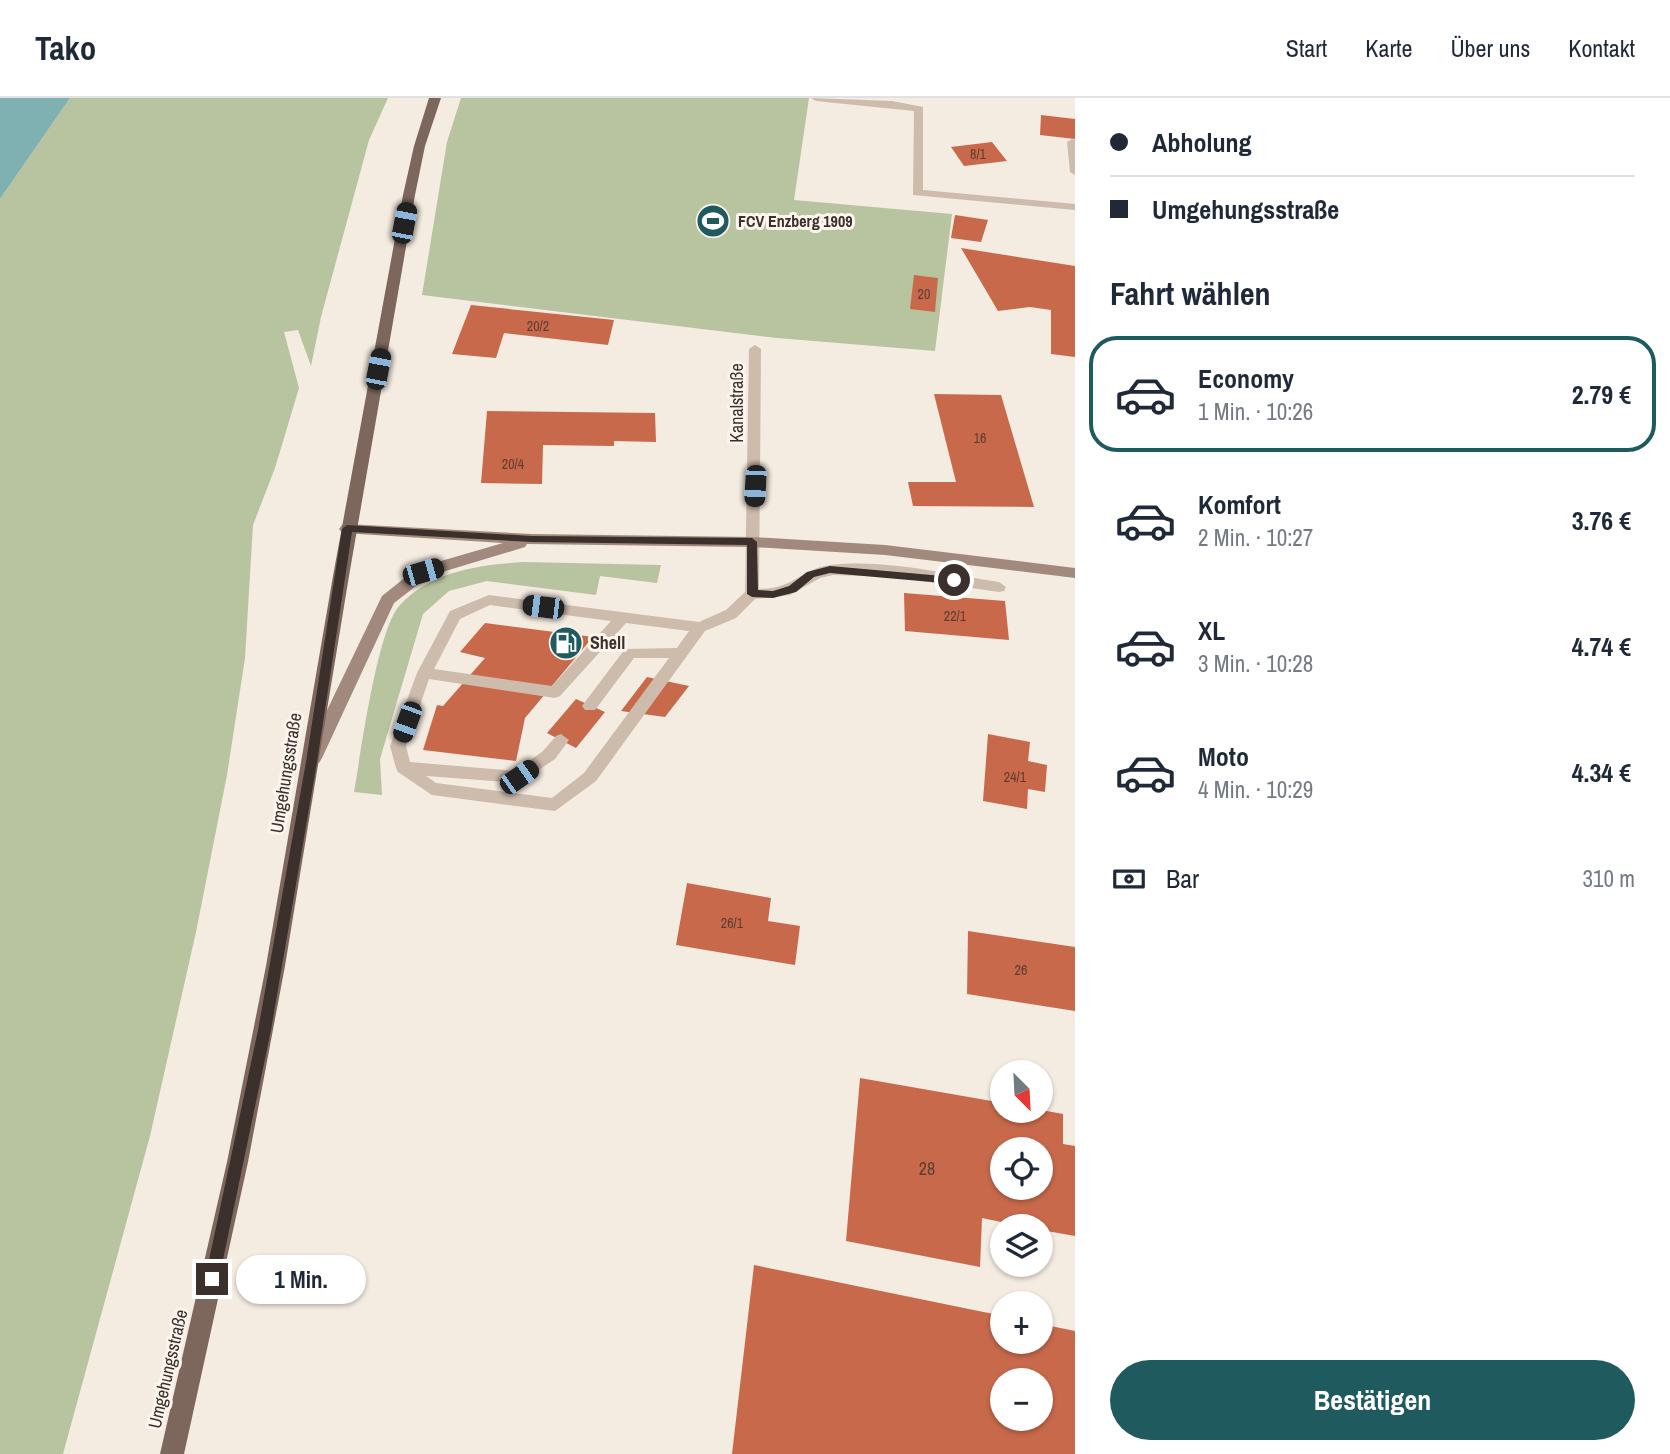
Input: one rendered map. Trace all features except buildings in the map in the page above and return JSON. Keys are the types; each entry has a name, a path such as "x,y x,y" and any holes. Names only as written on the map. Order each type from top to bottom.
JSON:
{"main road":[{"name":"Umgehungsstraße","path":"172,1454 254,1083 311,762 347,529 415,172 435,98"},
{"path":"347,529 532,539 752,542 885,550 1075,573"},
{"path":"311,762 388,600 423,572 532,539"}],"lane":[{"path":"816,98 900,104 919,109 917,193 1075,207"},
{"path":"1072,142 1075,172"},
{"name":"Kanalstraße","path":"752,594 755,349"},
{"path":"700,627 489,600 455,615 424,673 398,746 404,768 432,789 555,805 590,777 700,627 731,614 752,594 773,594 792,589 811,575 830,570 890,573 999,587"},
{"path":"424,673 555,692 623,617"},
{"path":"590,706 630,653 680,653"},
{"path":"404,768 519,777 549,755 561,740"}],"green space":[{"path":"70,98 388,98 369,140 321,317 311,366 298,330 284,332 299,388 275,468 253,525 245,658 227,775 196,932 150,1136 63,1454 0,1454 0,199"},
{"name":"FCV Enzberg 1909","path":"461,98 809,98 794,200 952,214 935,351 777,338 422,295 447,142"},
{"path":"524,562 661,565 657,583 600,576 596,595 487,581 449,591 423,614 380,759 382,795 354,792 377,665 392,618 400,605 427,584 441,577 473,568"}],"water":[{"path":"0,98 70,98 0,199"}],"place":[{"name":"FCV Enzberg 1909","path":"713,221"},
{"name":"Shell","path":"566,643"}],"route":[{"path":"212,1279 264,1030 311,762 347,529 532,539 752,542 752,594 773,594 792,589 811,575 830,570 954,580"}]}
